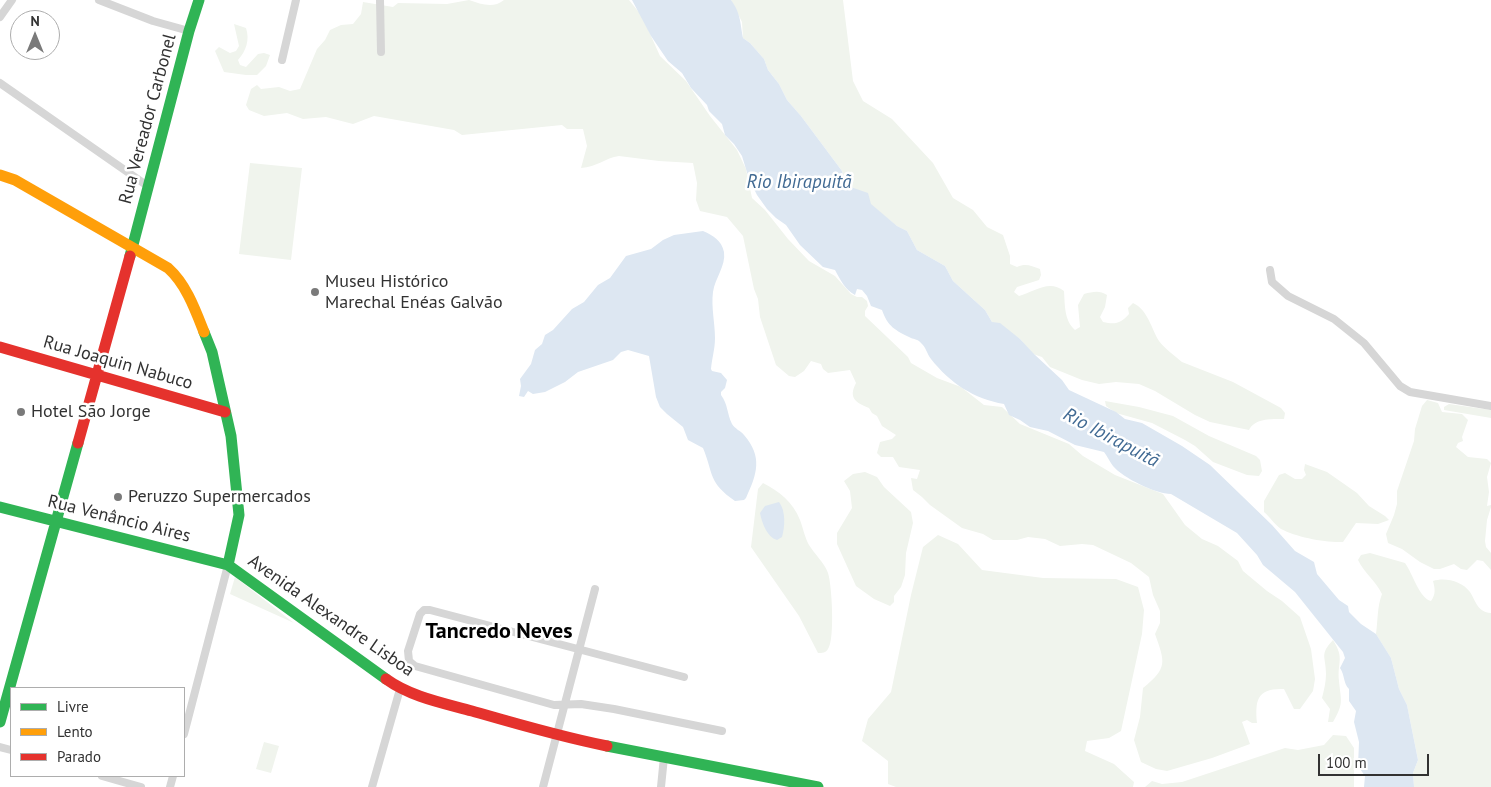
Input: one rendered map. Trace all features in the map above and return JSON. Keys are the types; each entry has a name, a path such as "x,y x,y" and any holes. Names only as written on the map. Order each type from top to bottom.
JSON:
{"street":[{"path":"0,17 12,0"},
{"path":"99,0 153,21 189,32"},
{"name":"Rua Vereador Carbonel","path":"0,722 199,0"},
{"path":"282,60 296,0"},
{"path":"380,0 381,52"},
{"path":"0,83 149,187"},
{"name":"Avenida Alexandre Lisboa","path":"0,175 15,180 132,246 168,268 178,277 212,352 231,436 239,516 228,565 400,689 424,698 558,736 818,787"},
{"path":"1270,270 1272,282 1288,296 1334,320 1364,343 1400,386 1410,392 1491,406"},
{"name":"Rua Joaquin Nabuco","path":"0,347 226,412"},
{"name":"Rua Venâncio Aires","path":"0,508 228,565"},
{"path":"185,730 228,565"},
{"path":"543,787 558,736 578,649 595,589"},
{"path":"684,677 430,610 424,610 416,621 408,651 409,661 414,666 530,699 554,705 581,704 614,709 722,731"},
{"path":"372,787 400,689"},
{"path":"661,787 664,757"},
{"path":"106,777 141,787"}],"shaded area":[{"path":"469,0 491,5 504,0 629,0 642,16 660,56 686,81 710,116 737,150 746,169 752,198 765,210 788,239 809,261 835,276 851,294 862,297 867,301 868,306 865,316 908,357 911,363 937,378 961,387 984,405 1002,407 1020,424 1069,444 1083,456 1115,475 1163,494 1185,525 1202,539 1218,546 1238,561 1243,571 1300,617 1311,649 1315,679 1313,691 1300,709 1294,709 1284,689 1268,691 1263,693 1258,702 1257,723 1247,720 1242,722 1250,744 1212,758 1167,771 1156,769 1141,762 1134,740 1140,717 1143,688 1157,675 1162,664 1161,651 1155,634 1160,623 1160,611 1153,595 1149,577 1131,563 1093,545 1060,546 1045,539 1028,537 1017,540 993,540 983,534 962,528 913,490 911,478 917,479 920,470 899,467 893,457 881,457 877,453 880,442 892,439 896,435 882,426 877,416 869,408 857,402 853,396 856,383 850,370 828,373 821,364 811,361 804,371 795,377 789,376 776,365 760,317 758,299 754,289 743,236 727,217 700,211 696,200 697,183 693,163 619,156 581,168 587,146 583,129 567,129 562,125 462,135 454,130 374,116 353,124 326,117 303,119 287,113 264,116 249,110 246,105 251,89 257,85 261,89 279,87 290,91 300,89 317,49 325,40 330,30 341,25 353,24 361,14 363,2 393,7 398,3 447,4"},
{"path":"731,0 843,0 853,81 863,101 892,119 933,163 953,198 973,210 987,227 1003,235 1010,256 1010,264 1017,267 1026,265 1040,269 1041,275 1039,280 1017,287 1014,292 1019,296 1047,286 1053,286 1064,291 1067,317 1075,330 1080,327 1078,305 1084,294 1099,292 1107,295 1105,307 1100,317 1103,322 1108,323 1115,323 1123,319 1129,314 1128,308 1133,303 1146,315 1161,344 1182,362 1233,382 1281,408 1285,413 1284,419 1259,421 1249,430 1210,422 1139,384 1116,382 1099,384 1082,380 1050,367 1042,357 1033,354 1020,339 992,322 985,310 953,281 945,266 917,250 907,231 897,226 845,185 842,171 787,100 779,84 768,70 764,59 743,38 742,22"},
{"path":"234,24 246,28 248,37 247,45 238,60 240,65 246,67 258,54 270,55 266,66 257,75 224,72 215,51 219,47 230,53 236,51 239,46"},
{"path":"250,163 302,168 291,260 239,254"},
{"path":"1427,400 1438,403 1442,412 1462,414 1468,420 1462,437 1463,441 1458,443 1456,447 1468,457 1487,459 1491,463 1487,477 1489,492 1487,506 1491,505 1491,507 1487,520 1485,541 1486,547 1491,553 1491,570 1483,561 1477,560 1467,570 1461,569 1454,564 1434,569 1402,549 1388,543 1386,534 1397,504 1397,491 1414,441 1415,429 1422,406"},
{"path":"1105,401 1173,416 1209,436 1256,456 1260,460 1262,471 1259,476 1247,475 1213,462 1185,440 1152,423 1116,413 1106,406"},
{"path":"1449,404 1491,410 1491,418 1444,410 1444,407"},
{"path":"1305,464 1327,472 1357,493 1369,506 1389,520 1378,524 1356,523 1343,542 1311,539 1281,529 1264,512 1264,501 1279,475 1285,473 1295,479 1302,479 1306,475 1304,470"},
{"path":"865,472 877,477 884,487 911,512 913,523 906,553 905,575 901,587 894,596 894,602 890,606 874,599 856,586 837,544 837,533 852,508 850,491 844,481 853,474"},
{"path":"763,483 780,493 794,508 809,545 828,573 832,600 832,635 830,644 824,652 818,653 799,616 751,547 758,489"},
{"path":"938,535 958,544 982,570 1043,578 1116,579 1138,587 1144,610 1142,634 1121,731 1109,738 1087,741 1085,751 1114,764 1134,782 1133,787 896,787 888,784 888,761 862,741 868,719 891,692 923,547"},
{"path":"1370,553 1405,563 1420,591 1431,601 1435,589 1433,581 1443,579 1453,581 1467,588 1480,608 1491,613 1491,787 1414,787 1413,773 1418,760 1407,705 1399,689 1391,658 1376,634 1378,609 1382,594 1358,560 1361,555"},
{"path":"235,577 294,623 230,594"},
{"path":"1333,640 1340,656 1341,702 1333,722 1328,722 1330,709 1322,698 1326,677 1324,656 1326,649"},
{"path":"1333,735 1346,736 1354,748 1354,787 1145,787 1152,781 1162,784 1182,782 1285,748 1298,750 1324,745"},
{"path":"264,742 279,746 271,773 256,769"}],"water":[{"name":"Rio Ibirapuitã","path":"632,0 731,0 741,23 743,38 764,59 768,70 779,84 787,100 842,171 845,185 868,193 871,204 897,226 907,231 917,250 945,266 953,281 985,310 992,322 1000,323 1020,339 1062,380 1069,390 1116,412 1125,419 1142,423 1210,465 1272,525 1295,551 1314,562 1317,574 1339,600 1348,606 1349,612 1361,624 1376,634 1391,658 1399,689 1407,705 1418,760 1413,773 1414,787 1364,787 1365,776 1358,766 1359,742 1354,722 1356,711 1349,701 1349,689 1340,668 1345,658 1343,652 1295,592 1263,565 1257,555 1237,533 1171,494 1157,491 1132,480 1113,466 1104,452 1075,445 1048,431 1030,427 1009,415 1004,404 993,402 963,389 938,368 918,340 901,333 887,320 882,310 871,306 862,290 857,289 855,295 851,293 835,270 823,267 800,245 786,225 767,209 757,195 749,179 742,156 725,135 722,124 709,111 707,105 691,88 682,73 668,61 651,36"},
{"path":"703,231 721,244 724,252 722,267 713,292 715,346 711,369 721,373 727,380 721,395 729,417 732,424 750,443 756,458 753,481 744,500 735,501 720,489 713,478 703,448 688,440 683,427 660,407 656,397 649,356 628,350 621,352 613,360 578,372 565,382 545,392 533,394 528,391 524,397 519,396 520,379 531,364 535,350 542,344 545,335 553,330 572,309 584,302 598,285 610,278 626,256 651,249 674,235"},
{"path":"779,502 784,514 784,524 782,537 777,540 768,533 760,513 765,506"}],"traffic: fast":[{"path":"130,256 189,31 199,0"},
{"path":"204,332 212,352 231,436 239,515 228,565"},
{"path":"0,722 78,443"},
{"path":"0,507 228,565 386,679"},
{"path":"607,746 818,787"}],"traffic: slow":[{"path":"0,175 15,180 168,268 185,289 204,332"}],"traffic: jam":[{"path":"78,443 130,256"},
{"path":"0,347 225,412"},
{"path":"386,679 427,699 573,739 607,746"}],"place":[{"name":"Museu Histórico Marechal Enéas Galvão","path":"315,292"},
{"name":"Hotel São Jorge","path":"21,412"},
{"name":"Peruzzo Supermercados","path":"118,497"}],"district":[{"name":"Tancredo Neves","path":"499,632"}]}
